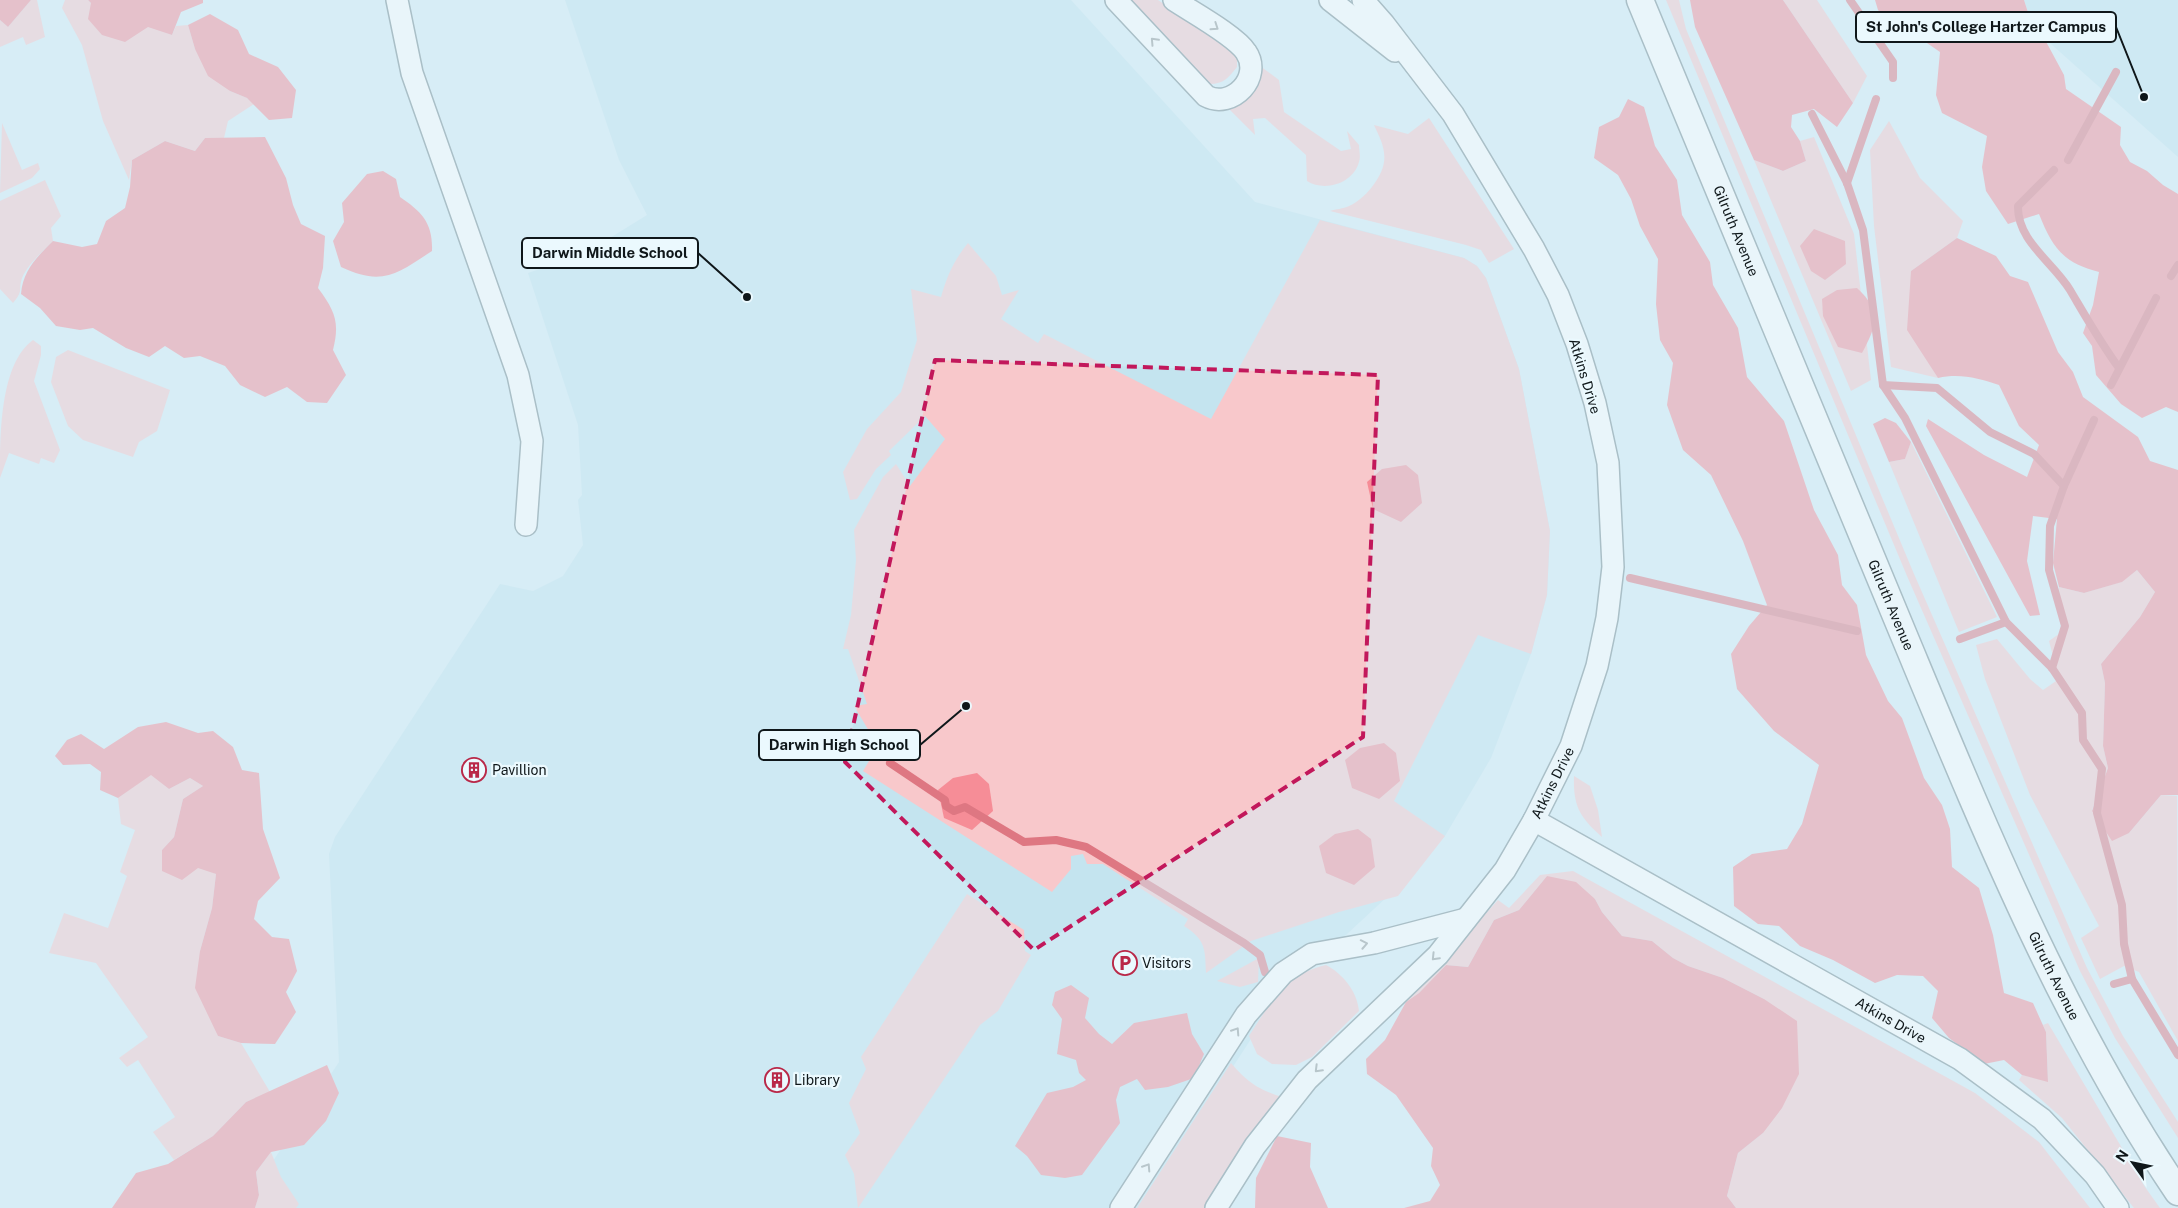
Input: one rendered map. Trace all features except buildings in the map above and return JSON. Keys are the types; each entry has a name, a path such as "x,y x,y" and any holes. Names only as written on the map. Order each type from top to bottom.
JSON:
{"street":[{"path":"397,0 412,73 518,375 532,441 526,525"},
{"path":"1116,0 1206,96 1214,101 1233,97 1250,76 1250,59 1246,52 1234,40 1174,0"},
{"name":"Atkins Drive","path":"1330,0 1400,54 1432,88"},
{"name":"Atkins Drive","path":"1350,0 1404,49"},
{"name":"Atkins Drive","path":"1363,0 1404,49 1480,156 1534,249 1558,295 1577,344 1594,402 1608,463 1613,567 1607,618 1597,666 1571,746 1534,820 1960,1059 2008,1092 2048,1125 2095,1175 2118,1208"},
{"name":"Gilruth Avenue","path":"1640,0 1893,610 2009,883 2077,1020 2149,1148 2178,1192"},
{"path":"1216,1208 1255,1146 1308,1080 1438,955 1505,870 1534,820"},
{"path":"1121,1208 1246,1015 1283,973 1312,954 1374,943 1466,919"}],"highlighted area":[{"path":"935,360 1378,375 1363,737 1034,950 845,762"}],"shaded area":[{"path":"0,0 31,0 8,27 0,20"},
{"path":"31,0 37,0 45,37 26,45 23,37 0,47 0,20 8,27"},
{"path":"65,0 88,0 91,3 172,35 176,26 188,25 195,49 230,91 247,98 254,104 228,121 224,138 205,138 195,151 165,141 132,160 129,180 103,121 82,45 62,8"},
{"path":"88,0 203,0 203,3 181,12 172,35 148,27 125,42 102,35 88,19 91,3"},
{"path":"565,0 1071,0 1255,202 1464,258 1477,266 1486,278 1519,369 1550,531 1547,595 1531,654 1491,758 1445,836 1388,896 1277,999 1141,1208 268,1208 263,1176 339,1062 329,854 335,837 500,584 533,591 563,576 583,545 578,500 582,495 578,425 528,273 584,254 647,215 619,160"},
{"path":"1126,0 1158,0 1237,54 1237,67 1225,80 1207,84"},
{"path":"1666,0 1679,0 1686,29 1914,574 2087,968 2123,1036 2178,1122 2178,1138 2115,1038 2080,971 1907,576"},
{"path":"1690,0 1783,0 1853,103 1837,127 1814,109 1792,115 1791,127 1800,141 1806,161 1783,171 1754,160 1695,27"},
{"path":"1783,0 1817,0 1867,76 1853,103"},
{"path":"1875,0 2024,0 2033,28 2043,36 2064,75 2066,89 2121,127 2120,145 2130,162 2147,171 2163,185 2178,194 2178,412 2166,407 2142,418 2121,404 2096,375 2092,346 2083,333 2093,305 2099,272 2076,264 2060,252 2049,236 2039,214 2008,224 1986,191 1982,167 1987,136 1942,113 1936,95 1940,52 1927,43 1898,34 1878,10"},
{"path":"2024,0 2178,0 2178,157 2033,28"},
{"path":"210,14 238,30 249,54 278,67 296,90 292,118 269,120 247,98 230,91 208,76 195,49 188,25"},
{"path":"1260,66 1279,80 1284,112 1341,151 1351,149 1347,131 1359,145 1360,160 1351,176 1344,181 1329,186 1321,186 1307,181 1306,155 1265,118 1253,119 1255,135 1228,108"},
{"path":"1628,99 1644,107 1655,146 1677,180 1682,215 1710,262 1713,285 1738,328 1747,377 1784,421 1814,510 1838,555 1842,585 1857,605 1866,655 1888,701 1902,718 1924,778 1942,805 1950,829 1952,867 1979,888 1993,935 2004,993 2033,1003 2046,1032 2048,1082 2022,1075 2004,1060 1984,1064 1949,1038 1932,1018 1938,991 1923,976 1897,975 1875,983 1833,960 1800,946 1779,926 1758,924 1734,906 1733,867 1752,854 1787,849 1802,824 1819,765 1774,731 1737,689 1731,654 1749,626 1767,605 1743,541 1711,475 1683,450 1667,405 1673,363 1660,340 1656,304 1658,259 1640,226 1631,199 1618,175 1594,158 1599,127 1619,117"},
{"path":"1429,118 1514,249 1489,263 1481,250 1466,245 1330,211 1347,207 1361,199 1380,175 1383,168 1384,152 1382,142 1374,125 1408,134"},
{"path":"1889,121 1920,178 1963,221 1957,238 1911,271 1926,358 1938,378 1891,367 1874,226 1870,150"},
{"path":"2,123 22,170 38,163 40,169 32,178 0,193"},
{"path":"265,137 286,178 293,205 301,224 325,236 323,268 318,288 332,310 336,324 333,350 346,375 327,403 307,402 287,387 265,397 240,385 225,366 200,356 184,358 165,346 149,357 126,348 93,328 80,330 56,326 40,308 21,294 22,285 32,264 53,241 82,247 97,244 106,221 125,208 130,187 132,160 165,141 195,151 205,138"},
{"path":"1814,137 1854,234 1871,380 1851,391 1754,160 1783,171 1806,161 1800,141"},
{"path":"383,171 396,179 400,197 425,219 431,233 432,251 399,271 379,277 356,273 341,267 333,241 344,222 342,203 367,174"},
{"path":"45,180 61,216 51,228 53,241 28,268 22,278 20,293 13,303 0,289 0,201"},
{"path":"1320,220 1464,258 1477,266 1486,278 1519,369 1550,531 1547,595 1531,654 1478,635 1394,801 1445,836 1398,896 1339,912 1251,941 1206,973 1203,946 1197,936 1184,926 1188,919 1103,864 1087,864 1083,854 1071,856 1071,869 1052,892 863,771 877,748 869,743 875,741 854,706 867,704 848,649 843,649 851,615 856,560 854,530 883,477 896,464 910,486 945,439 925,416 889,451 891,455 876,469 857,499 850,500 843,472 867,429 901,392 917,340 911,289 941,297 952,268 968,243 996,276 1002,295 1019,290 1001,319 1038,343 1044,334 1211,419"},
{"path":"1814,229 1845,241 1846,264 1825,280 1811,271 1800,246"},
{"path":"1957,238 1996,256 2010,276 2028,282 2058,352 2073,372 2083,397 2138,437 2150,461 2178,470 2178,795 2161,795 2129,833 2112,841 2092,811 2108,768 2103,746 2105,683 2101,664 2140,617 2155,592 2137,570 2122,582 2084,593 2059,587 2053,563 2057,519 2033,516 2027,561 2040,615 2030,616 1926,426 1928,419 1984,455 2027,477 2039,445 2019,426 1999,385 1969,377 1938,378 1907,330 1911,271"},
{"path":"1857,288 1865,296 1874,311 1874,326 1862,353 1838,347 1823,316 1822,299 1837,290"},
{"path":"33,340 41,346 41,355 34,381 60,450 54,463 41,458 39,464 9,453 0,478 2,421 8,383 22,351"},
{"path":"68,350 170,390 157,431 139,442 133,457 83,440 68,426 51,382 56,357"},
{"path":"1885,418 1896,423 1911,442 1905,459 1889,462 1873,424"},
{"path":"1911,442 1997,617 1959,632 1889,462 1905,459"},
{"path":"1406,465 1418,475 1422,503 1401,522 1373,509 1367,482 1382,469"},
{"path":"2137,570 2155,592 2140,617 2101,664 2105,683 2103,746 2108,768 2092,810 2129,833 2161,795 2177,796 2178,1041 2139,972 2124,966 2100,979 2081,938 2099,926 2030,795 1985,679 1976,645 1997,639 2030,679 2043,690 2059,679 2049,641 2063,631 2059,587 2084,593 2121,582"},
{"path":"166,722 198,733 213,731 233,747 242,770 259,773 263,829 280,878 258,901 254,919 272,937 289,939 297,971 286,992 296,1012 275,1044 241,1043 218,1036 195,988 200,951 212,908 216,874 198,868 182,880 162,871 162,850 174,837 183,799 203,786 190,778 169,789 151,775 118,798 100,790 101,772 90,764 63,765 55,756 67,740 81,734 104,749 138,727"},
{"path":"1384,743 1396,753 1400,781 1379,799 1352,788 1345,760 1360,748"},
{"path":"977,773 989,784 993,811 972,830 944,818 938,790 953,778"},
{"path":"151,774 169,789 190,778 203,786 183,799 174,837 162,850 216,874 212,908 200,951 218,1036 241,1043 270,1092 246,1102 213,1136 174,1160 153,1132 175,1117 138,1060 127,1067 119,1058 148,1037 96,963 49,953 64,913 108,928 127,876 120,872 135,830 121,824 118,798"},
{"path":"1574,776 1590,786 1598,810 1602,837 1588,823 1579,810 1576,803"},
{"path":"1358,829 1371,839 1375,867 1354,885 1326,873 1319,846 1335,834"},
{"path":"1573,871 1975,1093 2039,1142 2090,1208 1736,1208 1727,1196 1738,1153 1763,1133 1764,999 1723,978 1688,966 1673,958 1652,941 1622,936 1602,912 1595,899 1547,876 1519,910 1494,920 1468,967 1446,965 1419,993 1406,1002 1498,900 1509,908 1540,875"},
{"path":"1547,876 1576,882 1595,899 1602,912 1622,936 1652,941 1673,958 1688,966 1723,978 1764,999 1797,1021 1799,1074 1782,1108 1763,1133 1738,1153 1727,1196 1736,1208 1404,1208 1430,1201 1440,1185 1431,1166 1433,1148 1396,1095 1367,1074 1366,1059 1385,1040 1406,1002 1419,993 1446,965 1468,967 1494,920 1519,910"},
{"path":"967,894 1024,930 1025,951 1031,955 998,1011 980,1025 858,1208 854,1174 845,1155 860,1133 849,1103 866,1069 861,1057"},
{"path":"1259,958 1258,982 1240,987 1217,981"},
{"path":"1326,965 1338,973 1348,984 1358,1004 1359,1011 1312,1057 1296,1065 1272,1064 1257,1054 1249,1036 1272,1001 1289,983 1299,976"},
{"path":"1071,985 1089,998 1085,1018 1099,1034 1112,1044 1134,1023 1187,1013 1192,1034 1204,1054 1194,1078 1168,1087 1145,1090 1137,1079 1120,1087 1116,1100 1120,1123 1082,1175 1065,1178 1041,1175 1027,1156 1015,1146 1047,1093 1073,1087 1086,1080 1079,1073 1076,1060 1057,1054 1062,1019 1052,1005 1055,992"},
{"path":"2048,1023 2145,1187 2160,1208 2134,1208 2062,1118 2019,1080 2022,1075 2048,1081 2046,1032 2043,1025"},
{"path":"1231,1063 1254,1085 1282,1097 1206,1208 1137,1208"},
{"path":"327,1065 339,1093 326,1121 304,1145 271,1152 256,1172 259,1195 255,1208 112,1208 136,1173 168,1164 213,1136 246,1102"},
{"path":"1277,1136 1311,1143 1310,1167 1328,1208 1255,1208 1256,1178"},
{"path":"271,1152 281,1177 299,1204 296,1208 255,1208 259,1194 256,1172"}],"waterway":[{"path":"1850,0 1893,62 1893,78"},
{"path":"2068,160 2116,72"},
{"path":"1847,183 1876,99"},
{"path":"1812,114 1847,183 1863,230 1883,385 1905,418 2006,622 2052,668 2082,713 2083,740 2102,769 2097,813 2122,905 2124,944 2132,979"},
{"path":"2054,170 2018,206 2019,219 2030,241 2063,280 2119,368"},
{"path":"2171,276 2178,265"},
{"path":"2111,385 2156,298"},
{"path":"1883,385 1937,388 1990,432 2034,454 2064,486 2050,526 2049,570 2065,626 2052,668"},
{"path":"2064,486 2094,420"},
{"path":"1630,578 1857,631"},
{"path":"1960,639 2006,622"},
{"path":"890,763 945,800 946,806 954,811 965,807 1024,842 1056,840 1086,847 1244,943 1260,955 1265,972"},
{"path":"2114,984 2132,979 2178,1055"}],"place":[{"name":"St John's College Hartzer Campus","path":"2144,97"},
{"name":"Darwin Middle School","path":"747,297"},
{"name":"Darwin High School","path":"966,706"},
{"name":"Pavillion","path":"474,770"},
{"name":"Visitors","path":"1125,963"},
{"name":"Library","path":"777,1080"}]}
